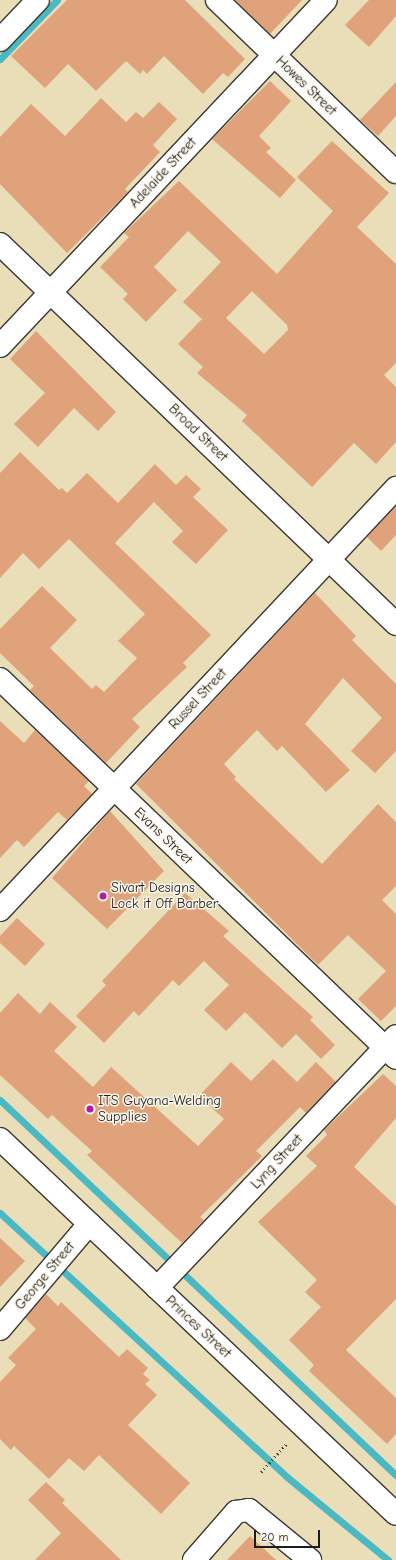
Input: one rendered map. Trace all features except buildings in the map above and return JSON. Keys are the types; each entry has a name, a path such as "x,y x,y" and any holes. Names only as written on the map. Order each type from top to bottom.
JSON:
{"street":[{"path":"0,40 38,0"},
{"name":"Howes Street","path":"217,0 396,172"},
{"name":"Adelaide Street","path":"0,346 326,0"},
{"name":"Broad Street","path":"0,244 330,559 396,624"},
{"name":"Russel Street","path":"0,910 396,488"},
{"name":"Evans Street","path":"0,679 114,788 392,1048"},
{"name":"Lyng Street","path":"157,1288 392,1048"},
{"name":"Princes Street","path":"0,1139 396,1514"},
{"name":"George Street","path":"0,1329 89,1224"},
{"path":"194,1560 236,1512 249,1510 310,1560"}],"path":[{"path":"261,1472 281,1450"}],"waterway":[{"path":"0,59 57,0"},
{"path":"0,1100 168,1259"},
{"path":"0,1213 287,1477 388,1560"},
{"path":"186,1276 396,1475"}],"place":[{"name":"Sivart Designs Lock it Off Barber","path":"103,896"},
{"name":"ITS Guyana-Welding Supplies","path":"90,1109"}]}
